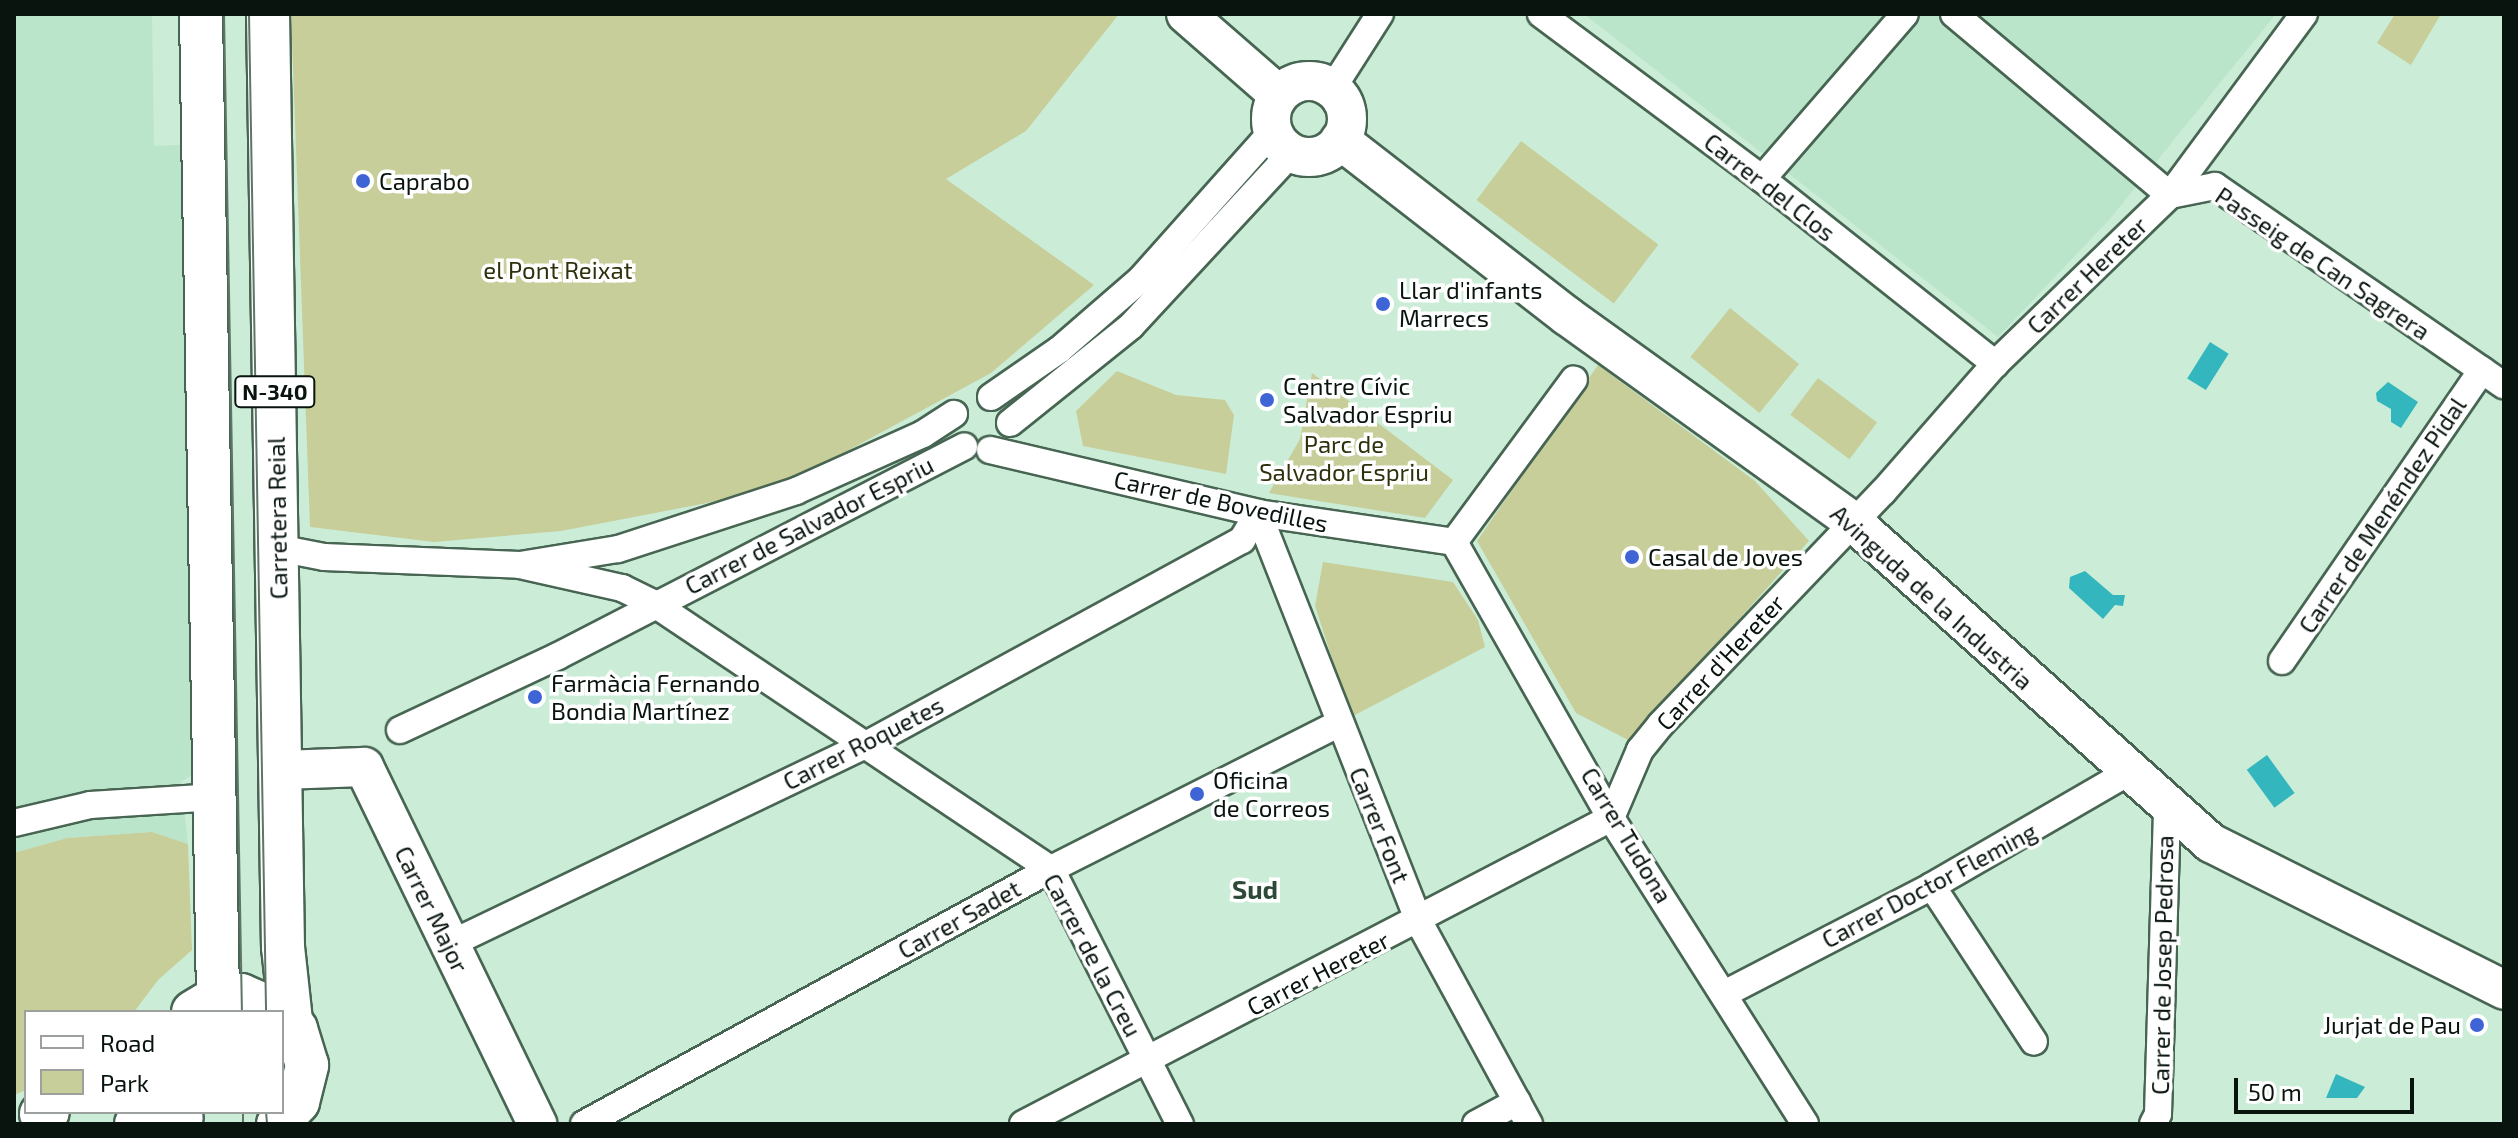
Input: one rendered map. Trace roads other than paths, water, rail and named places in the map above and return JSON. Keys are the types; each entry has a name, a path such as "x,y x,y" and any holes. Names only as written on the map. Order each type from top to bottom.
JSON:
{"main road":[{"name":"N-340","path":"201,14 217,797 217,948 205,1004 254,997 276,1010"},
{"name":"Carretera Reial","path":"268,14 284,1010"},
{"path":"166,1010 203,977 217,948"},
{"name":"N-340","path":"283,1122 301,1093 307,1065 284,1015"},
{"path":"136,1124 183,1118"}],"street":[{"path":"1186,14 1279,95"},
{"path":"1332,89 1380,14"},
{"name":"Carrer del Clos","path":"1541,14 1762,179 1995,364"},
{"path":"1762,179 1905,14"},
{"path":"1954,14 2170,195"},
{"name":"Carrer Hereter","path":"1852,521 1883,492 1995,364 2170,195 2304,14"},
{"path":"1305,81 1332,89 1347,119 1340,140 1318,156 1282,142 1273,106 1279,95 1305,81"},
{"name":"Avinguda de la Industria","path":"1340,140 1567,316 1852,521 2211,843 2504,990"},
{"path":"991,397 1007,412 1010,423 1007,435 977,448 953,425 954,414 969,397 991,397 1059,350 1141,279 1282,142"},
{"path":"1010,423 1131,326 1282,142"},
{"name":"Passeig de Can Sagrera","path":"2170,195 2215,186 2504,385"},
{"name":"Carrer de Menéndez Pidal","path":"2282,661 2482,370"},
{"path":"1454,542 1574,379"},
{"name":"Carrer de Salvador Espriu","path":"520,565 618,549 796,491 923,434 954,414"},
{"name":"Carrer de Salvador Espriu","path":"400,730 558,656 653,603 977,448"},
{"name":"Carrer de Bovedilles","path":"977,448 1258,513 1454,542"},
{"name":"Carrer Font","path":"1258,513 1419,922 1523,1113"},
{"name":"Carrer Roquetes","path":"448,945 866,745 1242,540 1258,513"},
{"name":"Carrer d'Hereter","path":"1611,818 1640,750 1852,521"},
{"name":"Carrer Tudona","path":"1454,542 1611,818 1726,993 1805,1124"},
{"name":"Carrer de Salvador Espriu","path":"278,548 324,557 520,565 622,588 653,603"},
{"name":"Carrer de la Creu","path":"653,603 1051,869 1180,1124"},
{"name":"Carrer Sadet","path":"584,1124 1051,869 1340,723"},
{"name":"Carrer Major","path":"281,770 364,767 537,1124"},
{"name":"Carrer Doctor Fleming","path":"1726,993 1932,886 2130,771"},
{"path":"14,823 90,805 217,797"},
{"name":"Carrer de Josep Pedrosa","path":"2153,1124 2158,1114 2167,804"},
{"name":"Carrer Hereter","path":"1023,1124 1419,922 1611,818"},
{"path":"1932,886 2034,1042"},
{"path":"1476,1124 1523,1113"}],"water":[{"path":"2210,342 2229,354 2206,390 2187,378"},
{"path":"2388,382 2418,402 2401,428 2391,422 2391,409 2377,401 2376,393"},
{"path":"2085,571 2113,595 2125,595 2123,606 2115,605 2103,619 2069,588 2070,577"},
{"path":"2267,755 2295,793 2274,808 2247,770"},
{"path":"2336,1074 2365,1087 2357,1098 2326,1098"}],"tram line":[{"path":"224,14 242,1010"},
{"path":"249,14 266,1010"},
{"path":"243,1114 243,1124"},
{"path":"266,1114 267,1124"}],"place":[{"name":"Caprabo","path":"363,181"},
{"name":"Llar d'infants Marrecs","path":"1383,304"},
{"name":"Centre Cívic Salvador Espriu","path":"1267,400"},
{"name":"Casal de Joves","path":"1632,557"},
{"name":"Farmàcia Fernando Bondia Martínez","path":"535,697"},
{"name":"Oficina de Correos","path":"1197,794"},
{"name":"Jurjat de Pau","path":"2477,1025"}],"district":[{"name":"Sud","path":"1255,889"}],"park label":[{"name":"el Pont Reixat","path":"558,270"},
{"name":"Parc de Salvador Espriu","path":"1344,458"}]}
